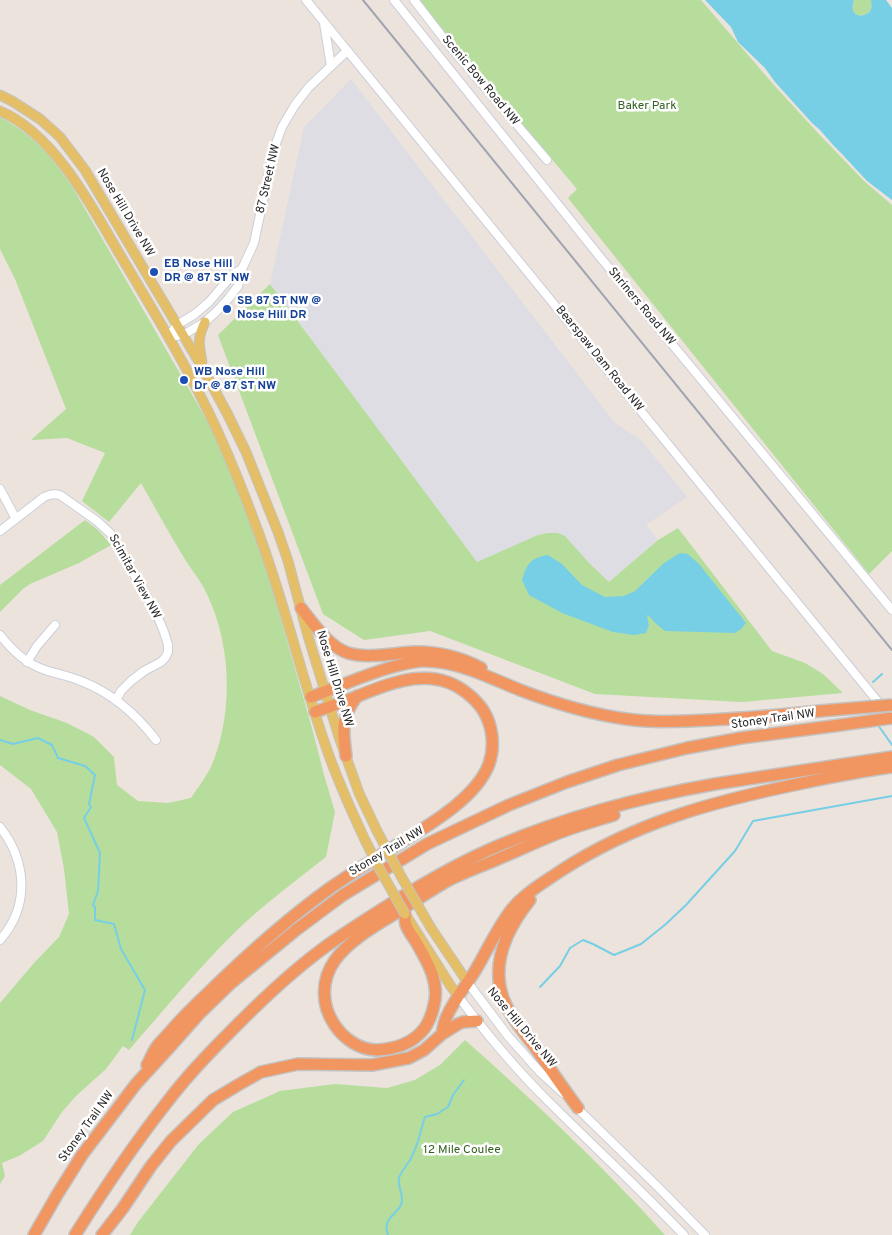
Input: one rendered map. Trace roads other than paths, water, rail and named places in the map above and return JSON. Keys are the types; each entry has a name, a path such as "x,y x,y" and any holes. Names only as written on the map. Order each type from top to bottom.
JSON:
{"highway":[{"path":"301,608 328,640 347,652 361,655 380,655 416,651 456,656 473,663 522,690"},
{"path":"311,697 376,672 422,661 469,669 564,705 628,720 670,722 770,716 892,705"},
{"path":"136,1084 156,1048 236,964 273,932 330,889 463,800 474,789 488,766 492,743 491,730 486,716 471,696 462,689 443,680 430,678 413,679 386,685 315,712"},
{"path":"346,756 344,737 345,716 357,696"},
{"name":"Stoney Trail NW","path":"34,1235 82,1155 136,1084 199,1014 296,930 343,895 426,844 509,805 567,782 618,765 687,748 741,738 892,718"},
{"path":"442,1034 446,1017 512,910 521,900 553,876 600,847 670,817 719,802 868,765 892,757"},
{"path":"75,1235 132,1147 169,1100 195,1068 258,1004 289,975 321,950 435,876 499,845 565,821 657,796 715,784 868,765 892,767"},
{"path":"405,914 406,926 416,936 430,966 434,982 436,997 430,1019 420,1033 402,1046 375,1050 361,1047 348,1040 337,1028 328,1015 324,996 326,978 335,959 355,940 450,880 564,831 624,812 657,796"},
{"path":"553,876 522,910 508,934 500,954 499,981 506,1006 578,1108"},
{"path":"102,1235 171,1141 213,1100 238,1085 261,1072 298,1064 372,1065 409,1058 424,1050 442,1034 463,1022 477,1021"}],"main road":[{"name":"Nose Hill Drive NW","path":"0,95 12,100 40,119 60,137 85,170 202,367 227,413 261,487 288,561 329,707 359,793 402,878 431,928 468,983"},
{"name":"Nose Hill Drive NW","path":"0,111 10,115 36,135 66,168 99,219 168,337 216,428 239,481 275,580 334,769 365,840 405,914"},
{"path":"202,367 199,343 200,333 205,322"},
{"path":"416,936 458,996"}],"street":[{"name":"Bearspaw Dam Road NW","path":"306,0 892,718"},
{"name":"Shriners Road NW","path":"394,0 600,257 892,610"},
{"name":"Scenic Bow Road NW","path":"414,0 448,44 547,160"},
{"path":"324,22 331,66"},
{"name":"87 Street NW","path":"168,337 183,335 205,322 238,286 242,269 254,243 274,149 282,127 309,87 347,51"},
{"name":"87 Street NW","path":"168,337 177,325 195,314 209,302 234,274 242,269"},
{"path":"0,489 16,519"},
{"name":"Scimitar View NW","path":"0,531 50,494 58,494 97,520 118,544 157,615 168,645 168,652 166,658 161,662 144,671 130,682 116,700"},
{"path":"27,662 37,646 55,625"},
{"path":"0,635 27,662 44,670 82,681 116,700 137,717 156,740"},
{"path":"0,827 16,853 21,876 20,900 16,915 0,940"},
{"name":"Nose Hill Drive NW","path":"468,983 508,1036 540,1072 705,1235"},
{"path":"458,996 477,1021 543,1097 684,1235"},
{"path":"110,1235 123,1208"}],"water":[{"path":"705,0 854,0 853,11 856,14 862,15 871,9 871,0 886,0 892,8 892,200 867,181 812,123 765,68 738,42 731,27"},
{"path":"680,553 688,554 699,564 746,623 741,629 735,633 665,631 647,615 649,625 646,633 634,635 613,632 562,613 529,595 522,580 533,560 548,555 562,564 582,585 605,597 624,596 635,591 664,563"}],"waterway":[{"path":"873,682 882,674"},
{"path":"878,725 892,745"},
{"path":"0,740 13,744 38,738 52,745 58,758 85,766 95,775 89,804 91,807 84,818 100,853 98,891 93,905 95,907 95,920 114,924 121,949 145,990 132,1040"},
{"path":"540,987 560,966 570,948 583,940 614,955 641,944 686,905 735,851 753,821 892,796"},
{"path":"388,1235 388,1221 402,1202 399,1178 415,1149 425,1117 437,1114 448,1107 453,1095 464,1080"}],"railway":[{"path":"363,0 892,650"}],"place":[{"name":"EB Nose Hill DR @ 87 ST NW","path":"154,272"},
{"name":"SB 87 ST NW @ Nose Hill DR","path":"227,309"},
{"name":"WB Nose Hill Dr @ 87 ST NW","path":"184,380"}],"park label":[{"name":"Baker Park","path":"647,107"},
{"name":"12 Mile Coulee","path":"462,1151"}]}
